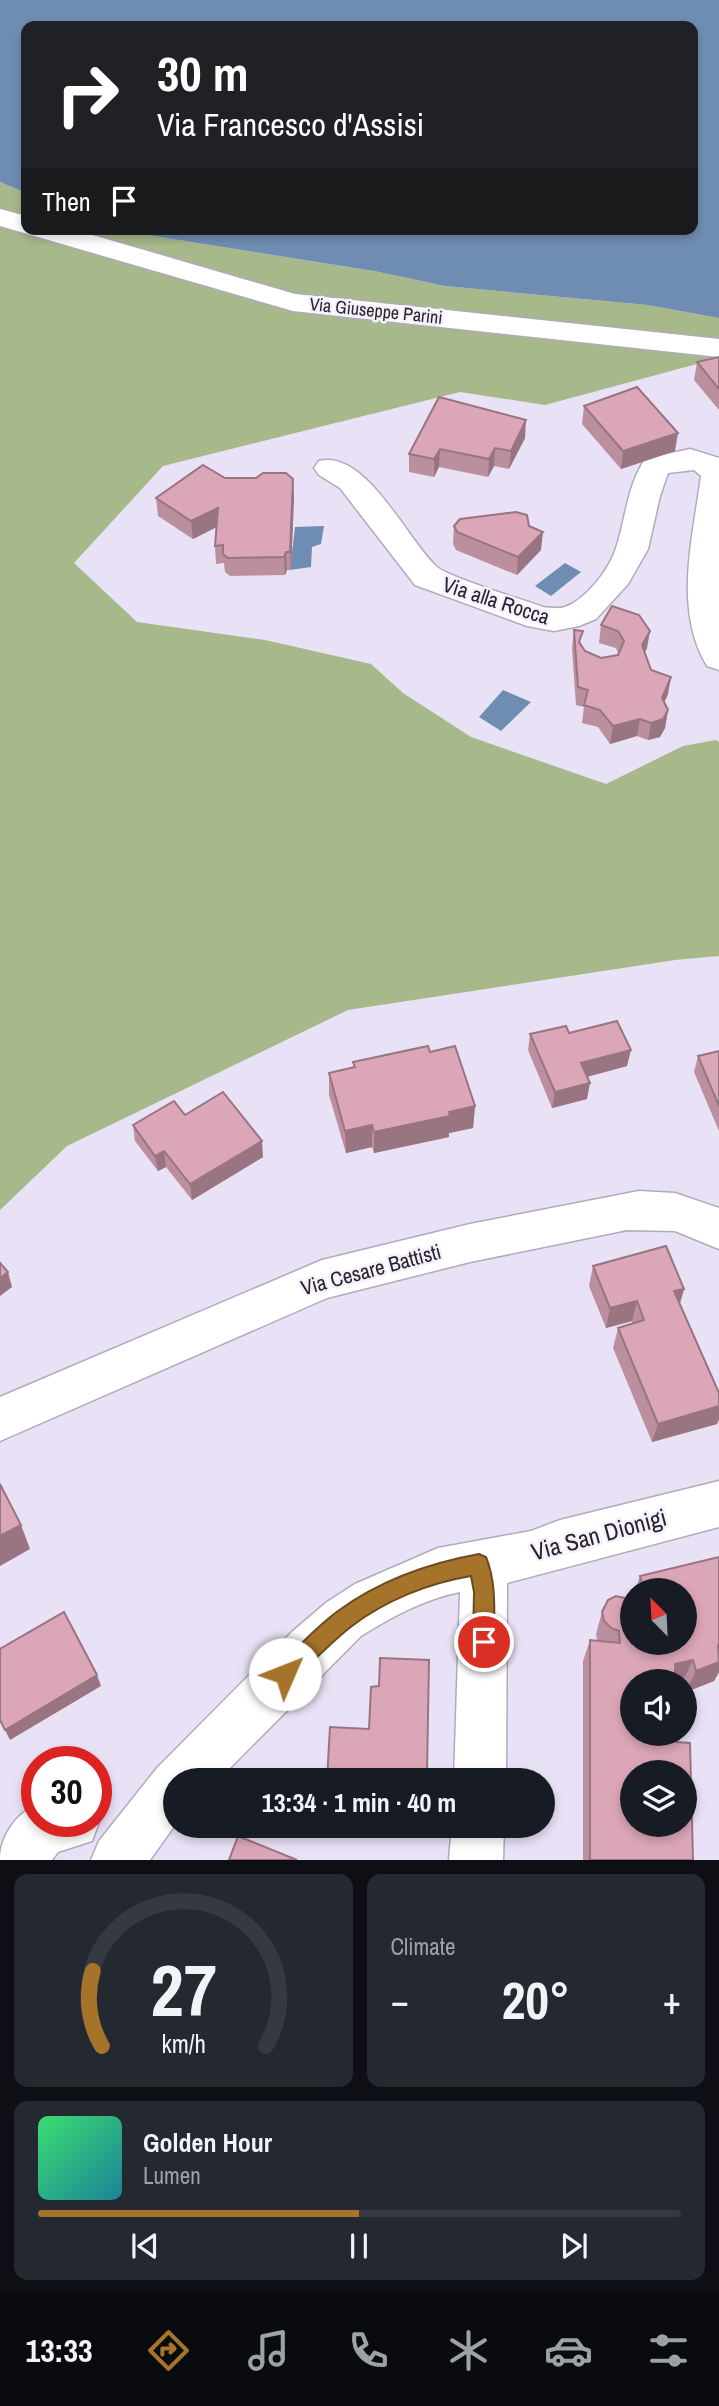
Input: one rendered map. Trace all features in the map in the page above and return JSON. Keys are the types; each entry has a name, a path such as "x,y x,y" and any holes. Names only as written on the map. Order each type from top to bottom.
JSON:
{"street":[{"path":"0,217 21,223"},
{"name":"Via Giuseppe Parini","path":"62,235 293,302 719,348"},
{"name":"Via alla Rocca","path":"330,468 351,481 427,577 539,618 558,621 579,615 616,579 631,553 645,485 656,466 677,458 698,460 714,469 717,476 705,604 710,642 719,658"},
{"name":"Via Cesare Battisti","path":"0,1419 322,1280 470,1243 635,1210 676,1211 719,1230"},
{"name":"Via San Dionigi","path":"193,1768 259,1699 344,1619 372,1601 429,1576 531,1555 560,1544 719,1504"},
{"path":"479,1564 484,1592 480,1768"},
{"path":"101,1837 123,1853 163,1801"},
{"path":"22,1860 37,1837"},
{"path":"476,1860 477,1838"}],"green space":[{"path":"0,182 21,191 21,235 147,235 374,271 445,286 647,305 719,318 719,358 545,405 460,392 163,466 74,563 137,622 265,640 371,664 403,693 471,737 606,784 683,746 716,740 719,742 719,956 675,960 348,1010 67,1146 0,1210"}],"water":[{"path":"0,0 719,0 719,318 647,305 445,286 374,271 147,235 698,235 698,21 21,21 21,191 0,182"},
{"path":"324,526 321,544 312,547 311,567 290,570 295,527"},
{"path":"565,563 581,572 551,596 535,586"},
{"path":"503,690 531,702 501,731 479,717"}],"building":[{"path":"719,357 719,389 697,362"},
{"path":"637,387 678,433 623,451 584,406"},
{"path":"439,397 526,420 511,451 495,448 489,459 440,449 434,459 409,454"},
{"path":"203,465 225,478 256,478 263,473 286,473 293,479 290,552 286,552 284,557 228,558 223,554 223,545 215,546 218,508 191,521 156,498"},
{"path":"516,512 527,515 529,526 543,532 518,557 457,532 454,526 460,519"},
{"path":"612,606 639,615 650,631 642,645 651,670 671,677 662,698 668,710 663,719 651,723 640,719 613,726 600,710 584,705 588,690 578,687 574,630 583,631 579,642 585,651 601,658 618,655 624,641 618,631 601,625"},
{"path":"617,1021 631,1050 581,1063 590,1083 555,1092 530,1034 566,1026 569,1033"},
{"path":"428,1046 430,1052 455,1046 475,1106 449,1112 450,1116 374,1132 372,1125 345,1131 329,1073 355,1067 353,1062"},
{"path":"719,1051 719,1106 698,1056"},
{"path":"223,1092 262,1141 190,1184 164,1151 155,1156 133,1125 174,1101 185,1115"},
{"path":"666,1246 684,1289 674,1291 719,1393 719,1406 658,1424 618,1328 644,1320 637,1301 610,1308 593,1266"},
{"path":"0,1263 8,1272 0,1278"},
{"path":"0,1484 21,1525 0,1536"},
{"path":"719,1557 719,1662 697,1671 693,1660 675,1664 675,1669 620,1669 620,1746 690,1746 690,1760 620,1760 620,1837 692,1837 693,1860 590,1860 590,1640 620,1643 620,1656 697,1655 697,1578 641,1578"},
{"path":"620,1597 620,1643 619,1631 604,1621 602,1612 608,1600"},
{"path":"64,1612 97,1675 5,1730 0,1720 0,1649"},
{"path":"380,1658 429,1660 427,1768 328,1768 330,1727 369,1729 371,1687 379,1686"},
{"path":"237,1838 243,1838 297,1860 229,1860"}],"route":[{"path":"285,1674 344,1619 372,1601 438,1572 479,1564 484,1592 484,1642"}]}
